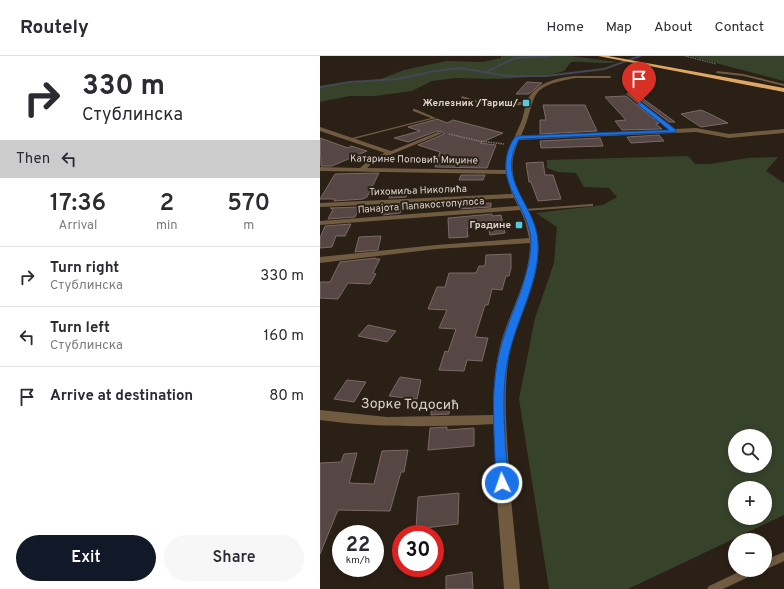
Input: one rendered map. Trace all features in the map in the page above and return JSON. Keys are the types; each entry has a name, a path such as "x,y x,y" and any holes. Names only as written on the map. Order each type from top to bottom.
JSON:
{"highway":[{"path":"600,56 717,72 784,85"},
{"path":"620,56 784,90"}],"street":[{"path":"512,589 503,499 499,387 504,351 532,268 534,240 525,209 516,196 508,172 509,159 515,141 525,120 529,102 534,93 540,87 574,77"},
{"path":"628,93 674,131"},
{"path":"514,104 529,102"},
{"path":"320,129 391,153"},
{"path":"515,141 698,130 728,136 784,131"},
{"path":"361,170 371,161 440,133"},
{"name":"Катарине Поповић Миџине","path":"320,169 508,172"},
{"name":"Тихомиља Николића","path":"320,205 516,196"},
{"name":"Панајота Папакостопулоса","path":"320,223 525,209"},
{"path":"320,260 534,240"},
{"name":"Зорке Тодосић","path":"320,415 368,421 416,422 499,419"}],"lane":[{"path":"574,77 610,77"},
{"path":"462,97 494,107 514,104"},
{"path":"350,139 434,118 414,110"},
{"path":"525,209 591,205"},
{"path":"772,562 784,556"},
{"path":"712,589 739,577"}],"path":[{"path":"440,133 479,141 515,141"}],"green space":[{"path":"501,56 570,56 618,62 571,62 564,71 546,76 501,79 455,78 432,81 412,91 375,96 350,96 320,102 320,87 381,79 404,70 446,61 483,62 501,58"},
{"path":"689,56 784,56 784,81"},
{"path":"688,156 695,164 710,164 748,158 778,157 766,171 784,183 784,515 772,521 772,481 728,481 728,525 763,525 746,533 728,533 728,542 628,589 549,589 519,399 535,318 554,263 557,227 536,213 603,205 617,197 609,188 584,187 576,173 558,172 547,168 547,160"}],"building":[{"path":"527,82 542,83 529,94 516,94"},
{"path":"634,95 638,95 675,122 669,122"},
{"path":"626,96 659,123 656,124 662,129 622,130 615,121 626,120 605,97"},
{"path":"543,105 585,105 597,131 540,134 540,120 546,120"},
{"path":"701,110 728,123 701,127 681,114"},
{"path":"437,119 447,123 453,120 503,133 480,143 496,145 487,168 435,167 440,152 418,145 444,134 443,132 437,131 408,142 394,138 420,131 408,127"},
{"path":"659,135 664,141 631,143 627,137"},
{"path":"320,138 348,148 351,146 367,151 332,166 321,166"},
{"path":"600,138 603,146 541,148 540,141"},
{"path":"543,162 545,175 553,175 561,199 538,201 531,182 529,182 526,163"},
{"path":"379,173 367,197 363,199 334,201 335,199 320,199 335,174"},
{"path":"461,175 485,175 483,180 459,180"},
{"path":"391,192 408,192 406,197 389,198"},
{"path":"491,203 491,207 459,209 459,205"},
{"path":"387,205 404,205 400,213 383,215"},
{"path":"360,207 355,217 328,219 333,209 330,208"},
{"path":"492,214 492,216 501,215 505,233 490,235 488,226 467,228 468,237 449,238 448,218"},
{"path":"351,224 345,236 336,236 332,247 320,248 320,238 325,226"},
{"path":"381,236 378,250 355,252 359,237"},
{"path":"511,254 511,268 509,276 506,276 502,290 492,289 488,305 485,305 475,337 488,338 482,361 467,360 464,371 439,370 445,351 448,352 456,329 439,328 447,310 428,309 437,287 445,287 449,273 476,273 479,266 485,266 486,255"},
{"path":"376,258 380,259 373,273 376,274 370,284 348,283 338,299 320,298 320,282 330,282 340,262"},
{"path":"368,325 396,331 387,342 358,336"},
{"path":"400,377 421,380 417,399 389,396"},
{"path":"347,380 366,382 354,402 334,399"},
{"path":"450,404 449,414 431,415 432,405"},
{"path":"447,427 447,430 474,428 474,446 428,450 430,428"},
{"path":"408,450 404,472 401,472 390,511 338,510 320,554 320,463 341,462 344,454 357,453 349,483 374,484 382,451"},
{"path":"459,493 458,524 444,526 416,525 418,497"},
{"path":"472,572 473,589 446,589 446,576"}],"waterway":[{"path":"485,72 515,58 550,56"},
{"path":"485,72 507,76 546,76 604,69 640,56"},
{"path":"320,87 350,82 398,79 435,71 460,68 485,72"}],"place":[{"name":"Железник /Тариш/","path":"526,103"},
{"name":"Градине","path":"519,225"}],"route":[{"path":"502,483 499,387 504,351 513,320 532,268 534,253 534,240 531,224 525,210 514,192 508,172 509,159 513,145 517,138 674,131 639,103"}]}
